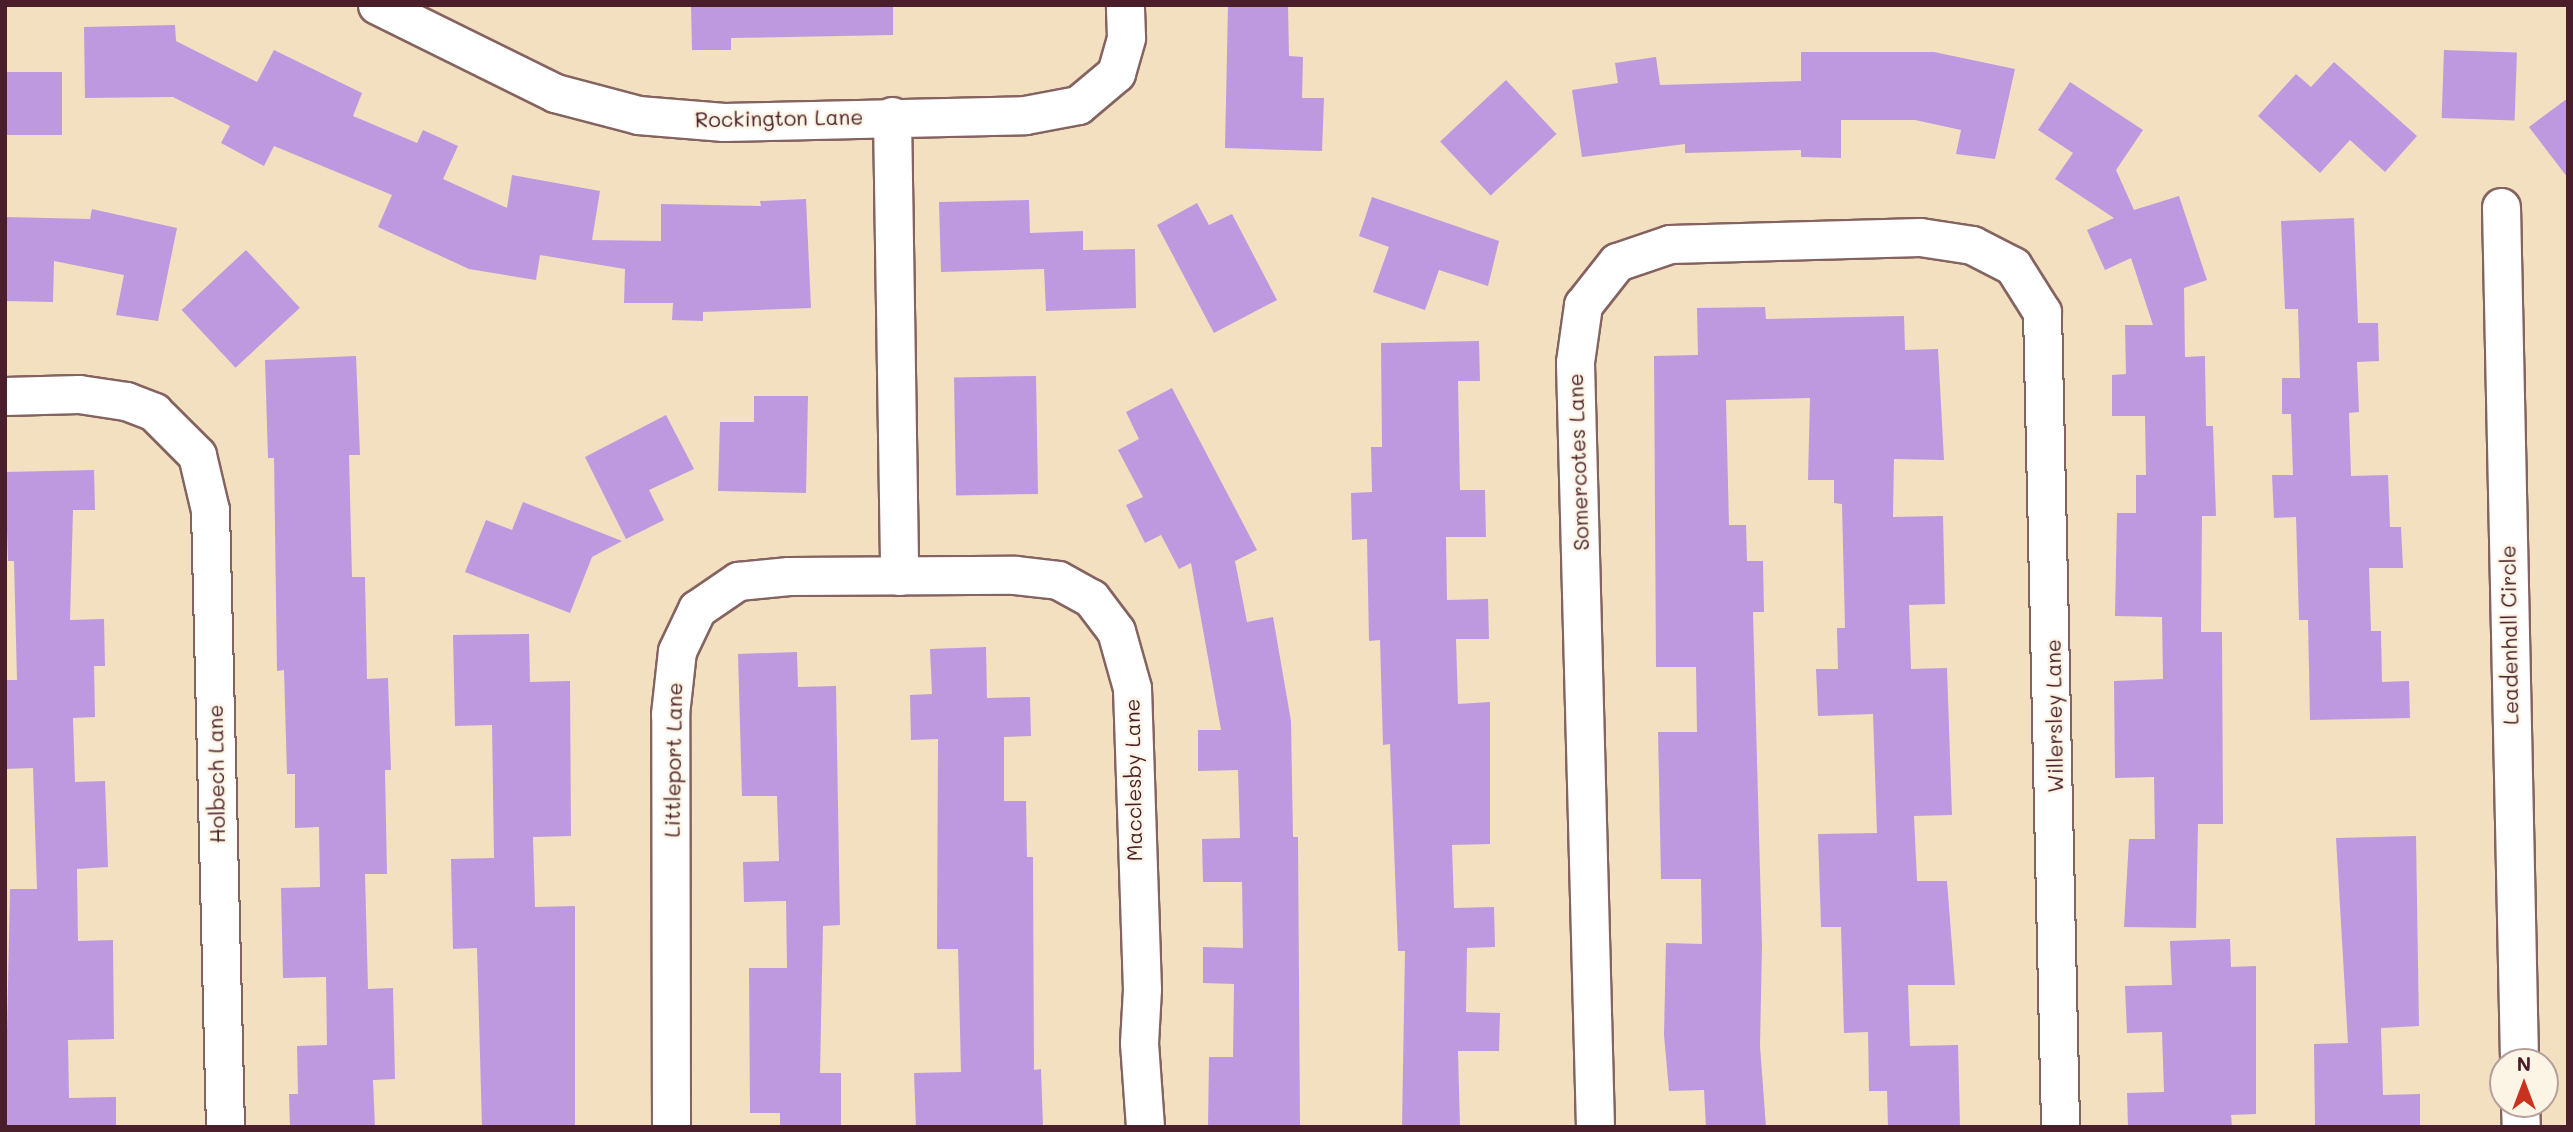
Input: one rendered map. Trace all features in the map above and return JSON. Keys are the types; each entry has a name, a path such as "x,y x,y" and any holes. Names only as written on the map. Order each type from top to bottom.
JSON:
{"street":[{"name":"Rockington Lane","path":"377,5 514,76 596,106 638,115 724,122 1025,115 1078,105 1116,73 1126,37 1125,5"},
{"path":"892,116 899,576"},
{"name":"Leadenhall Circle","path":"2501,207 2519,1048"},
{"name":"Somercotes Lane","path":"1594,1127 1575,362 1583,305 1617,262 1670,244 1920,237 1972,245 2013,266 2038,307"},
{"name":"Willersley Lane","path":"2038,307 2046,346 2060,1127"},
{"name":"Holbech Lane","path":"5,396 79,394 126,401 153,412 197,455 209,510 225,1127"},
{"name":"Macclesby Lane","path":"899,576 1015,575 1058,580 1091,598 1116,631 1135,720 1136,893 1142,989 1139,1043 1145,1127"},
{"name":"Littleport Lane","path":"671,1127 670,713 677,651 697,609 738,581 899,576"}],"building":[{"path":"691,5 893,5 893,35 731,38 731,50 692,50"},
{"path":"1228,5 1288,5 1289,56 1303,57 1302,98 1324,98 1322,151 1225,148"},
{"path":"175,25 176,41 257,82 274,50 362,93 353,116 417,143 423,130 458,146 443,179 507,208 512,175 600,191 592,240 661,241 661,204 761,206 760,201 806,199 811,308 703,312 703,321 672,320 673,303 624,303 625,269 540,255 536,280 469,269 378,227 392,195 274,146 264,166 221,143 230,126 173,97 85,98 84,27"},
{"path":"2444,50 2517,53 2515,121 2442,118"},
{"path":"1801,52 1934,52 2015,69 1995,159 1956,154 1961,130 1915,120 1841,120 1841,158 1801,157 1801,150 1685,153 1685,144 1582,157 1572,90 1618,83 1615,63 1656,57 1660,85 1801,81"},
{"path":"2334,62 2417,136 2385,172 2350,140 2320,173 2258,116 2296,74 2311,87"},
{"path":"5,72 62,72 62,135 5,135"},
{"path":"1506,80 1556,134 1491,196 1440,141"},
{"path":"2070,82 2143,130 2116,170 2134,210 2179,196 2207,280 2184,288 2185,357 2205,356 2206,426 2213,426 2216,516 2202,516 2201,632 2222,632 2223,824 2198,824 2196,928 2124,927 2129,839 2155,839 2154,777 2115,778 2114,681 2163,679 2162,617 2115,616 2117,513 2136,513 2136,475 2146,475 2145,416 2112,416 2112,375 2126,374 2125,325 2153,325 2131,258 2105,270 2087,230 2114,218 2055,179 2073,153 2038,130"},
{"path":"2568,98 2568,178 2529,127"},
{"path":"1372,197 1499,241 1488,286 1439,270 1425,310 1373,292 1389,247 1359,236"},
{"path":"1029,200 1030,233 1083,231 1083,250 1135,249 1136,308 1046,311 1044,269 941,272 939,202"},
{"path":"1197,203 1209,225 1232,214 1277,300 1214,333 1157,225"},
{"path":"92,209 177,228 158,321 116,315 124,275 54,261 53,302 5,301 5,217 90,219"},
{"path":"2354,218 2358,323 2378,323 2379,361 2357,362 2359,412 2349,413 2351,476 2388,475 2390,527 2401,527 2403,568 2369,568 2371,631 2381,631 2382,682 2409,681 2410,718 2310,720 2308,620 2299,620 2296,517 2274,518 2272,475 2293,475 2291,414 2282,414 2282,378 2300,378 2298,309 2285,309 2281,221"},
{"path":"246,250 300,308 236,368 182,310"},
{"path":"1765,307 1766,319 1904,316 1905,350 1938,349 1944,460 1894,459 1893,517 1943,516 1945,604 1909,605 1911,669 1947,668 1952,815 1914,816 1917,881 1947,881 1955,985 1908,985 1910,1046 1958,1045 1960,1127 1888,1127 1887,1091 1869,1091 1868,1032 1844,1033 1841,927 1821,927 1818,834 1877,833 1873,714 1818,716 1816,669 1838,669 1837,628 1845,628 1842,504 1834,503 1834,480 1808,480 1810,398 1726,400 1729,525 1746,525 1747,561 1763,561 1764,612 1753,612 1762,945 1760,1046 1766,1127 1706,1127 1704,1090 1669,1091 1664,1035 1666,943 1702,944 1701,879 1661,879 1658,732 1697,732 1696,667 1656,667 1654,356 1698,355 1697,308"},
{"path":"1479,341 1480,381 1458,381 1460,490 1485,490 1486,537 1446,537 1447,600 1488,599 1489,639 1456,639 1458,704 1490,702 1490,844 1452,845 1454,908 1494,907 1495,947 1467,948 1466,1012 1500,1013 1499,1051 1458,1051 1460,1127 1402,1127 1405,951 1398,951 1390,744 1383,745 1380,640 1369,641 1367,539 1352,540 1351,493 1372,492 1371,447 1382,447 1381,343"},
{"path":"356,356 360,455 349,455 352,577 365,577 367,679 388,678 391,770 385,770 387,874 365,874 368,989 393,988 395,1079 373,1080 375,1127 290,1127 289,1094 298,1094 297,1046 327,1045 326,977 283,978 281,888 320,887 319,827 295,828 295,774 287,774 284,670 277,671 274,458 268,458 265,360"},
{"path":"1036,376 1038,494 956,495 954,377"},
{"path":"1172,388 1257,550 1235,561 1247,622 1273,617 1291,721 1293,837 1298,837 1300,1127 1208,1127 1209,1057 1233,1057 1234,984 1203,983 1203,947 1243,948 1242,882 1203,882 1202,839 1240,838 1238,770 1198,771 1198,730 1221,730 1191,563 1179,569 1161,535 1145,543 1126,505 1143,497 1118,450 1139,439 1126,412"},
{"path":"754,396 808,396 806,493 718,491 720,422 754,422"},
{"path":"666,415 694,469 649,490 664,520 626,539 585,457"},
{"path":"94,470 95,510 73,510 70,620 104,619 105,666 94,666 95,717 73,718 75,782 105,781 108,867 77,869 78,941 113,940 114,1039 68,1040 69,1098 116,1097 116,1127 5,1127 10,889 37,889 33,768 5,769 5,680 17,680 14,561 8,561 5,472"},
{"path":"523,502 622,541 592,557 570,613 465,572 486,520 512,530"},
{"path":"529,634 530,682 570,681 571,836 533,837 535,907 575,906 575,1127 482,1127 477,948 453,949 451,859 494,858 492,725 455,726 453,635"},
{"path":"986,647 987,698 1030,697 1031,736 1004,737 1004,801 1026,801 1027,857 1033,857 1034,1070 1041,1069 1043,1127 916,1127 914,1073 961,1072 958,949 937,949 938,739 911,740 910,695 932,694 930,649"},
{"path":"797,652 798,687 836,686 840,925 823,926 820,1073 841,1073 841,1127 780,1127 780,1113 750,1113 749,968 787,968 786,901 744,902 743,862 779,861 777,796 742,796 738,654"},
{"path":"2416,836 2419,1026 2381,1028 2383,1095 2420,1094 2420,1127 2315,1127 2314,1044 2348,1043 2336,838"},
{"path":"2230,939 2231,967 2256,966 2256,1114 2231,1115 2232,1127 2128,1127 2127,1093 2164,1092 2162,1032 2127,1033 2125,986 2172,985 2170,941"}]}
